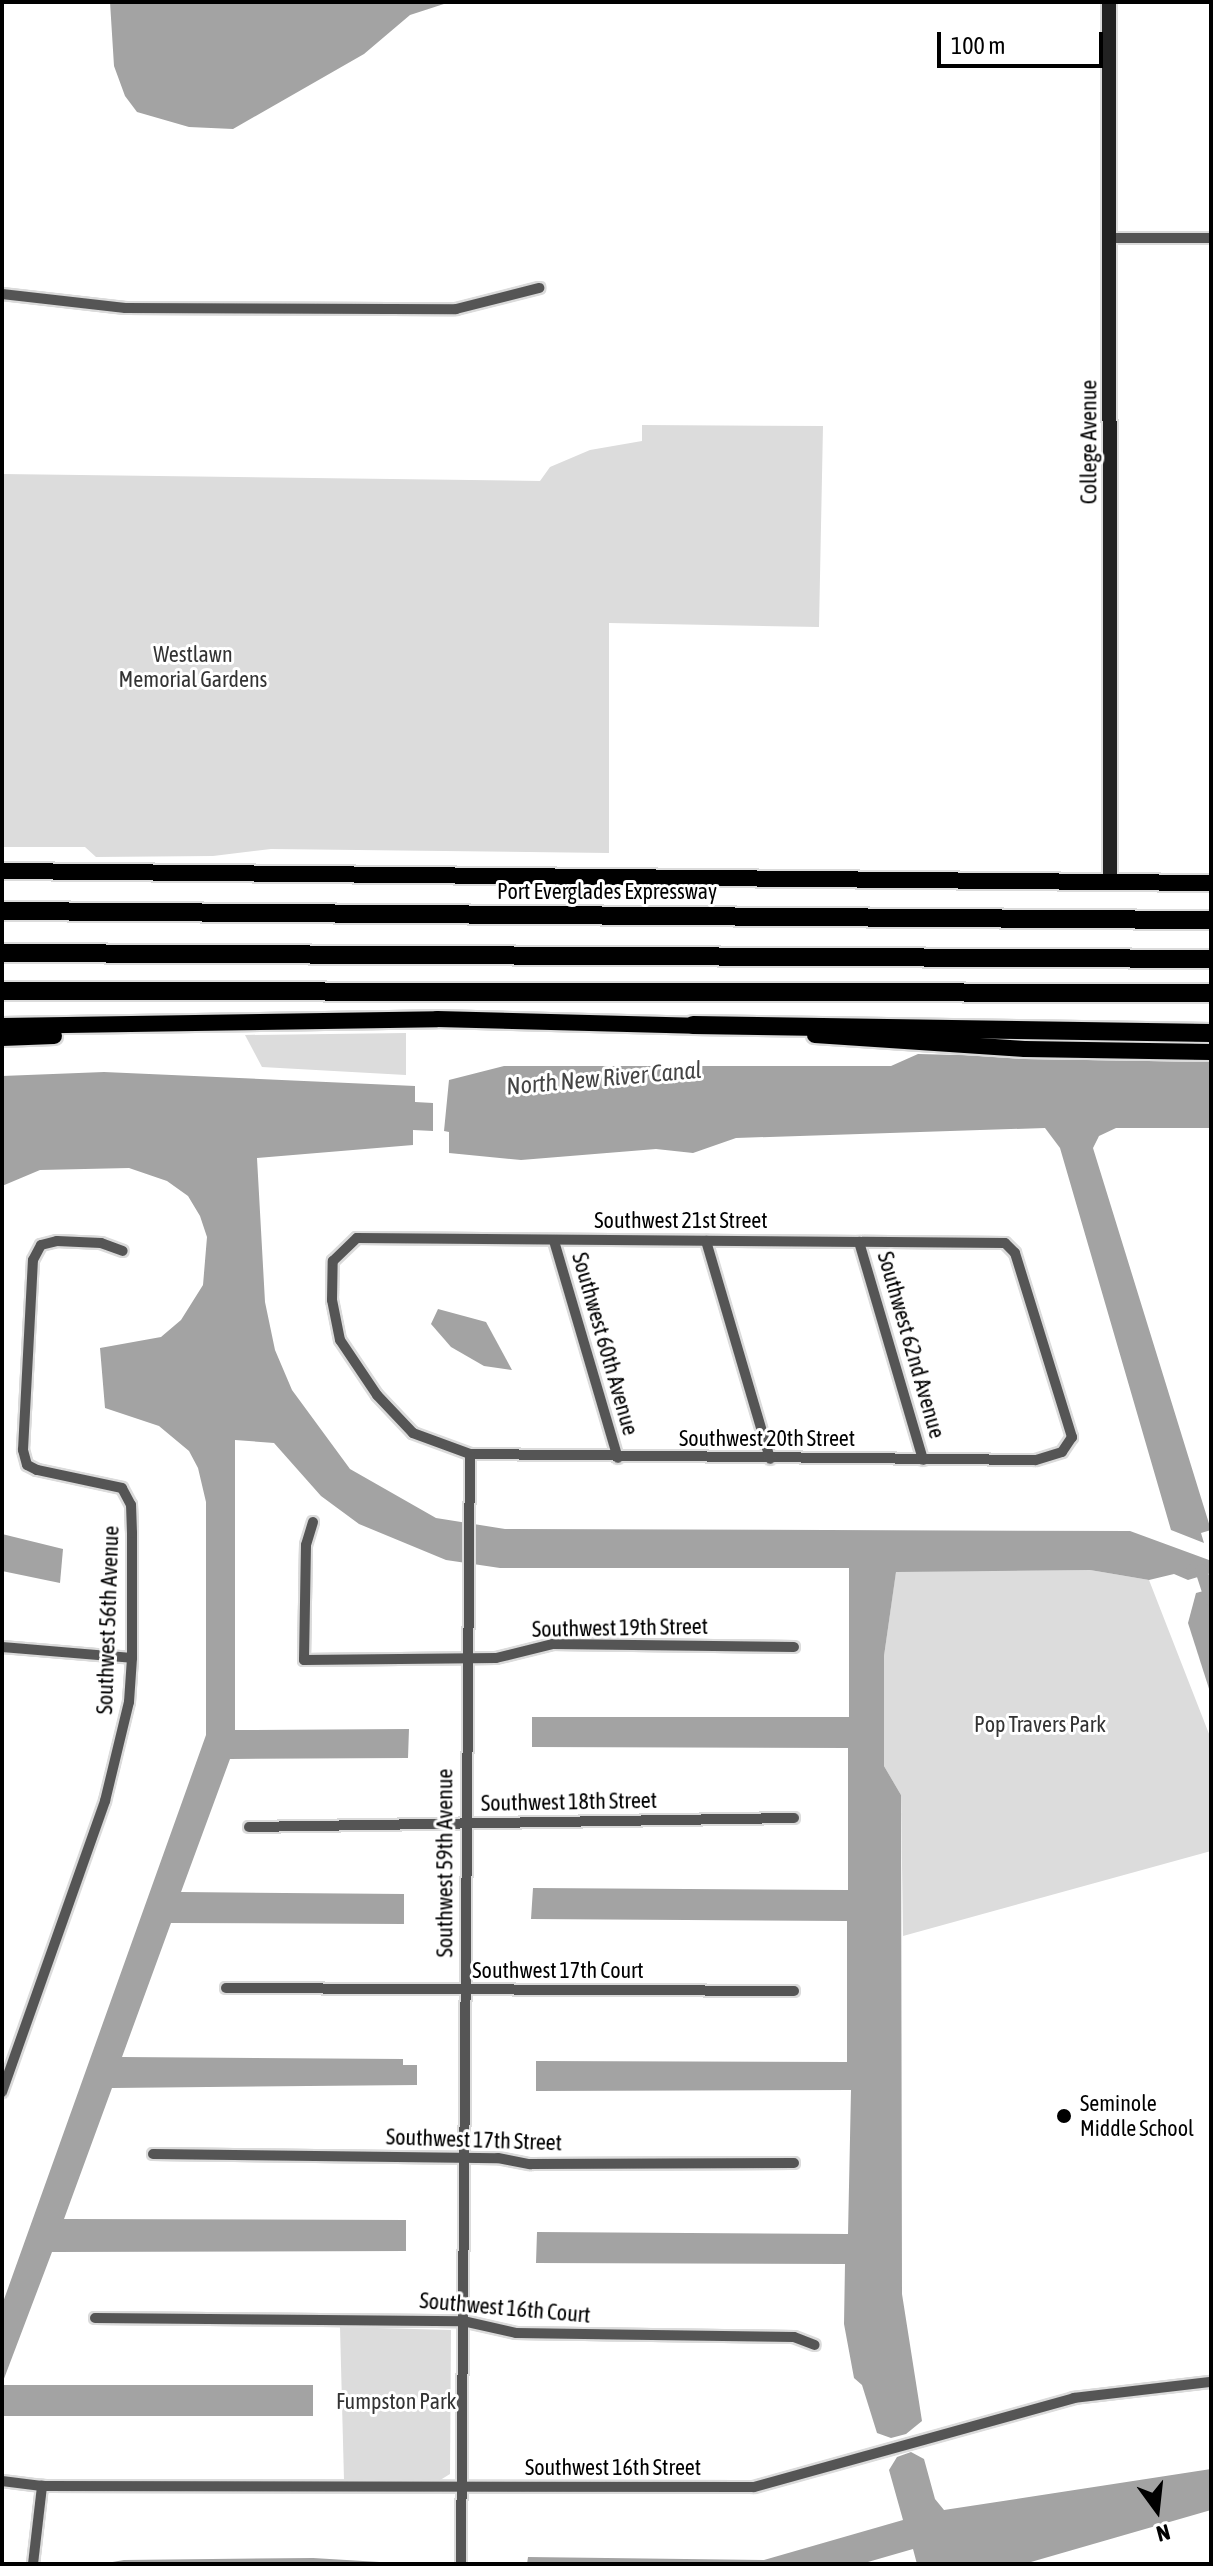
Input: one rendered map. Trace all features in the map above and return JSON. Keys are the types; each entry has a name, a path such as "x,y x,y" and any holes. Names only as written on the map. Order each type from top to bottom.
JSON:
{"highway":[{"name":"Port Everglades Expressway","path":"2,911 1211,920"},
{"path":"2,953 1211,959"},
{"path":"2,991 1211,993"},
{"path":"693,1025 1211,1033"}],"main road":[{"path":"2,871 1211,883"},
{"path":"2,1026 437,1019 693,1025 1025,1049 1211,1052"},
{"path":"2,1038 235,1021"}],"street":[{"name":"College Avenue","path":"1109,2 1112,238 1110,883"},
{"path":"1112,238 1211,238"},
{"path":"2,294 125,308 456,309 539,288"},
{"name":"Southwest 21st Street","path":"470,1454 413,1433 377,1395 340,1340 332,1300 333,1261 357,1238 1005,1243 1015,1253 1072,1437 1062,1452"},
{"name":"Southwest 56th Avenue","path":"2,2092 105,1801 129,1702 132,1658 131,1505 122,1488 27,1465 23,1450 33,1260 41,1245 57,1241 101,1243 123,1251"},
{"name":"Southwest 60th Avenue","path":"554,1241 618,1458"},
{"path":"706,1241 770,1459"},
{"name":"Southwest 62nd Avenue","path":"859,1242 923,1460"},
{"name":"Southwest 20th Street","path":"470,1454 618,1458 1035,1460 1062,1452"},
{"name":"Southwest 59th Avenue","path":"461,2564 467,1515 470,1454"},
{"name":"Southwest 19th Street","path":"313,1522 306,1545 304,1660 496,1658 553,1644 794,1647"},
{"path":"2,1647 132,1658"},
{"name":"Southwest 18th Street","path":"249,1827 794,1818"},
{"name":"Southwest 17th Court","path":"226,1988 464,1992 794,1991"},
{"name":"Southwest 17th Street","path":"153,2154 462,2158 530,2164 794,2163"},
{"name":"Southwest 16th Court","path":"95,2318 463,2321 516,2333 794,2337 815,2345"},
{"name":"Southwest 16th Street","path":"2,2481 42,2486 754,2487 1074,2398 1211,2382"},
{"path":"33,2564 42,2486"}],"green space":[{"name":"Westlawn Memorial Gardens","path":"642,425 823,426 819,627 609,623 609,853 271,849 213,856 96,857 85,847 2,847 2,474 540,481 550,467 590,450 642,441"},
{"path":"406,1033 406,1075 262,1067 245,1035"},
{"name":"Pop Travers Park","path":"1090,1570 1149,1580 1211,1739 1211,1851 903,1936 901,1795 884,1766 884,1656 896,1571"},
{"name":"Fumpston Park","path":"340,2327 451,2330 450,2474 437,2482 344,2480"}],"water":[{"path":"110,2 450,2 410,15 364,54 233,129 189,127 137,112 125,96 114,66"},
{"name":"North New River Canal","path":"918,1054 1211,1061 1211,1128 1116,1128 1099,1136 1093,1148 1211,1530 1201,1533 1204,1543 1171,1530 1060,1148 1045,1128 736,1138 693,1153 656,1149 521,1160 449,1153 449,1132 444,1131 449,1080 504,1066 891,1066"},
{"path":"104,1072 415,1086 415,1102 433,1103 433,1131 413,1130 413,1145 257,1158 265,1302 275,1350 292,1390 350,1469 436,1518 505,1529 1130,1531 1209,1560 1211,1573 1188,1580 1174,1574 1149,1580 1090,1570 896,1572 884,1656 884,1766 901,1795 902,2294 922,2421 906,2434 891,2438 877,2433 862,2385 854,2378 844,2324 845,2264 536,2263 537,2232 848,2234 851,2090 536,2091 536,2061 847,2062 847,1921 531,1919 533,1888 848,1890 848,1748 532,1747 532,1717 849,1717 849,1568 500,1568 446,1560 359,1524 321,1496 274,1443 235,1440 235,1730 409,1729 408,1758 230,1759 181,1892 404,1894 404,1924 171,1923 122,2057 403,2059 403,2065 417,2065 417,2085 112,2088 64,2219 406,2220 406,2251 52,2252 2,2384 2,2305 206,1735 206,1502 198,1468 189,1451 159,1426 105,1408 100,1348 161,1337 181,1320 203,1285 207,1237 200,1216 188,1196 167,1181 129,1168 40,1170 2,1186 2,1076"},
{"path":"438,1309 486,1322 512,1370 484,1366 451,1347 431,1324"},
{"path":"2,1534 63,1549 60,1583 2,1571"},
{"path":"1211,1589 1211,1695 1188,1623 1196,1593"},
{"path":"2,2385 313,2385 313,2416 2,2416"},
{"path":"911,2452 924,2459 935,2499 944,2510 1211,2469 1211,2510 1024,2564 917,2564 913,2549 861,2564 527,2564 528,2557 764,2560 903,2520 889,2470 897,2457"},
{"path":"313,2558 413,2564 101,2564 124,2560"}],"waterway":[{"path":"1192,1570 1201,1570 1211,1600"}],"place":[{"name":"Seminole Middle School","path":"1064,2116"}]}
